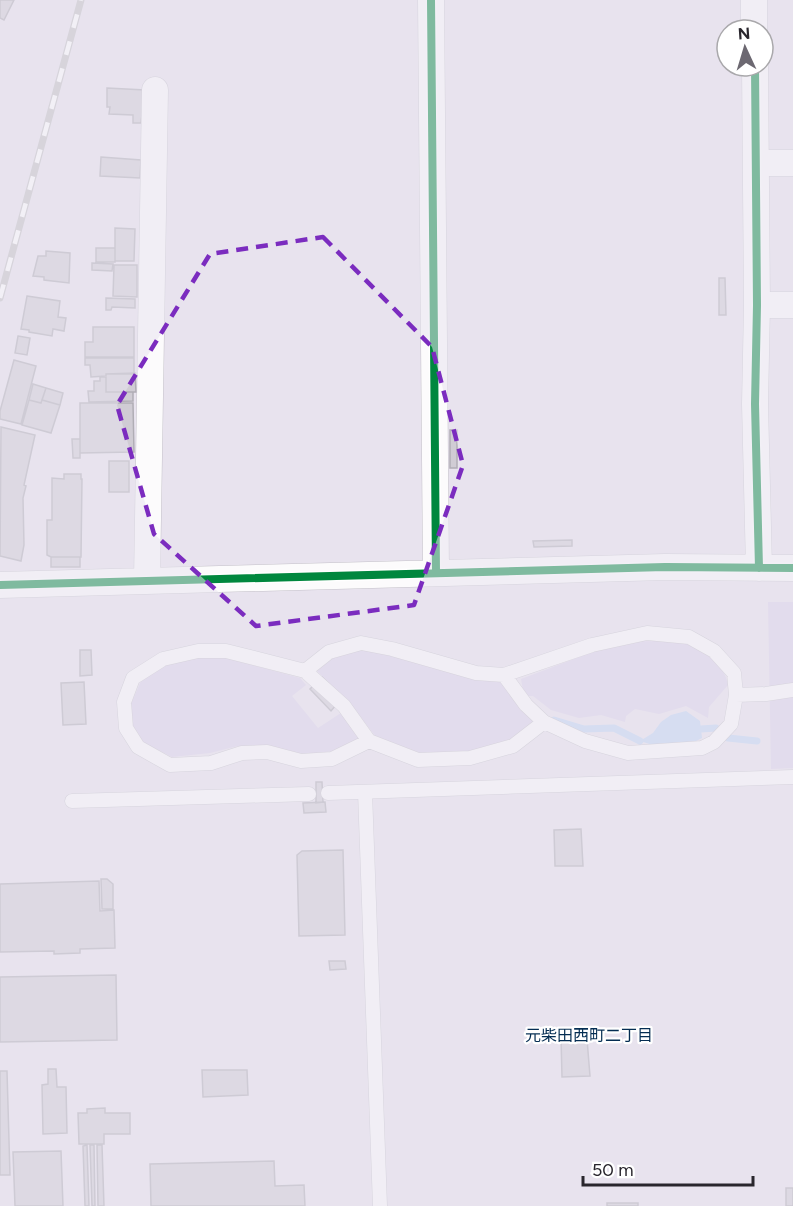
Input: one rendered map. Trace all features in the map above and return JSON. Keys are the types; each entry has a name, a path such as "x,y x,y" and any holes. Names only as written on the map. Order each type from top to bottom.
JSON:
{"street":[{"path":"431,0 436,572"},
{"path":"754,0 754,18"},
{"path":"755,78 757,305 755,404 759,568"},
{"path":"147,580 156,90"},
{"path":"756,163 793,163"},
{"path":"757,305 793,305"},
{"path":"0,585 436,572 716,566 793,568"}],"lane":[{"path":"305,671 329,652 361,643 476,673 504,675 592,645 647,633 689,637 714,651 734,673 736,695 731,724 714,742 702,748 628,753 585,741 544,722 526,705 504,675"},
{"path":"369,741 332,759 301,761 267,752 242,753 211,763 170,765 138,747 126,728 124,702 133,678 163,659 198,651 226,651 305,671 344,706 369,741 418,760 470,758 513,746 544,722"},
{"path":"736,695 793,690"},
{"path":"327,793 793,777"},
{"path":"365,792 380,1206"},
{"path":"72,801 309,794"}],"highlighted area":[{"path":"323,237 432,347 463,465 414,605 256,626 154,534 117,405 210,254"}],"shaded area":[{"path":"768,602 793,602 793,768 771,769"},
{"path":"642,641 686,643 713,659 723,671 728,685 709,707 708,718 686,706 659,714 635,709 626,716 625,722 601,715 579,718 551,710 533,696 524,696 521,679 598,650"},
{"path":"363,649 397,656 458,675 502,681 535,722 512,740 471,751 420,753 376,737 349,702 317,671 331,658"},
{"path":"201,657 226,658 300,678 306,685 292,696 318,728 341,713 360,738 333,751 298,755 268,747 238,746 210,753 172,757 142,742 133,726 131,704 141,681 165,665"}],"water":[{"path":"686,711 700,721 702,738 694,742 659,747 640,741 653,733 661,722 671,715"}],"building":[{"path":"0,0 14,0 4,20 0,18"},
{"path":"107,88 145,90 141,123 133,123 133,115 109,114"},
{"path":"101,157 141,160 140,178 100,176"},
{"path":"115,228 135,229 134,261 115,261"},
{"path":"96,248 115,248 115,262 96,262"},
{"path":"46,251 70,253 69,283 44,280 44,277 33,276 38,256 46,256"},
{"path":"92,263 113,264 112,271 92,270"},
{"path":"114,265 137,265 137,297 113,296"},
{"path":"719,278 725,278 726,315 719,315"},
{"path":"27,296 60,301 58,317 66,318 64,331 53,329 52,336 21,329"},
{"path":"106,298 135,299 135,308 112,307 111,310 106,310"},
{"path":"93,327 134,327 134,357 85,357 85,342 93,342"},
{"path":"18,336 30,338 27,355 15,353"},
{"path":"85,358 134,358 134,374 106,374 106,376 91,377 90,365 85,365"},
{"path":"14,360 36,366 21,424 0,419 0,411"},
{"path":"135,373 136,392 106,392 106,374"},
{"path":"100,377 106,377 106,392 133,392 133,401 89,402 88,391 94,391 94,381 100,381"},
{"path":"33,384 46,388 41,403 29,400"},
{"path":"46,388 63,393 60,405 42,400"},
{"path":"29,400 41,403 42,400 60,405 51,433 22,425"},
{"path":"80,403 133,403 134,452 80,453"},
{"path":"1,427 35,435 24,485 26,486 23,498 24,545 21,561 0,556"},
{"path":"450,430 457,430 457,468 450,468"},
{"path":"72,439 80,439 80,458 73,458"},
{"path":"109,461 129,461 129,492 109,492"},
{"path":"64,474 81,474 81,557 47,555 47,520 52,520 52,478 64,479"},
{"path":"572,540 572,546 534,547 533,541"},
{"path":"51,557 80,557 80,567 51,567"},
{"path":"80,650 91,650 92,675 80,676"},
{"path":"322,677 343,697 331,711 310,689"},
{"path":"84,682 86,724 63,725 61,683"},
{"path":"316,782 322,782 323,802 316,803"},
{"path":"325,802 326,812 304,813 303,803"},
{"path":"581,829 583,866 555,866 554,830"},
{"path":"343,850 345,935 299,936 297,855 302,851"},
{"path":"101,879 107,879 113,884 113,909 102,909"},
{"path":"99,881 100,911 114,910 115,948 80,949 80,953 54,954 54,951 0,952 0,884"},
{"path":"329,961 345,961 346,969 330,970"},
{"path":"116,975 117,1040 0,1042 0,977"},
{"path":"561,1038 587,1039 590,1076 562,1077"},
{"path":"48,1069 56,1069 57,1087 66,1087 67,1133 43,1134 42,1085 48,1084"},
{"path":"202,1070 247,1070 248,1095 203,1097"},
{"path":"0,1071 7,1071 10,1175 0,1175"},
{"path":"105,1108 105,1113 130,1113 130,1134 104,1134 104,1144 79,1144 78,1113 87,1113 87,1109"},
{"path":"87,1145 89,1206 85,1206 83,1146"},
{"path":"90,1145 94,1145 95,1206 92,1206"},
{"path":"97,1145 102,1145 104,1206 98,1206"},
{"path":"61,1151 63,1206 15,1206 13,1152"},
{"path":"274,1161 275,1186 304,1185 305,1206 151,1206 150,1164"},
{"path":"786,1188 793,1188 793,1206 786,1206"},
{"path":"607,1203 638,1203 638,1206 607,1206"}],"waterway":[{"path":"554,720 584,729 614,728 640,741"},
{"path":"701,729 716,728 728,738 757,741"}],"railway":[{"path":"0,298 81,0"}],"cycle path":[{"path":"431,0 436,572"},
{"path":"755,78 757,305 755,404 759,568"},
{"path":"0,585 665,567 793,568"}],"district":[{"name":"元柴田西町二丁目","path":"589,1035"}]}
